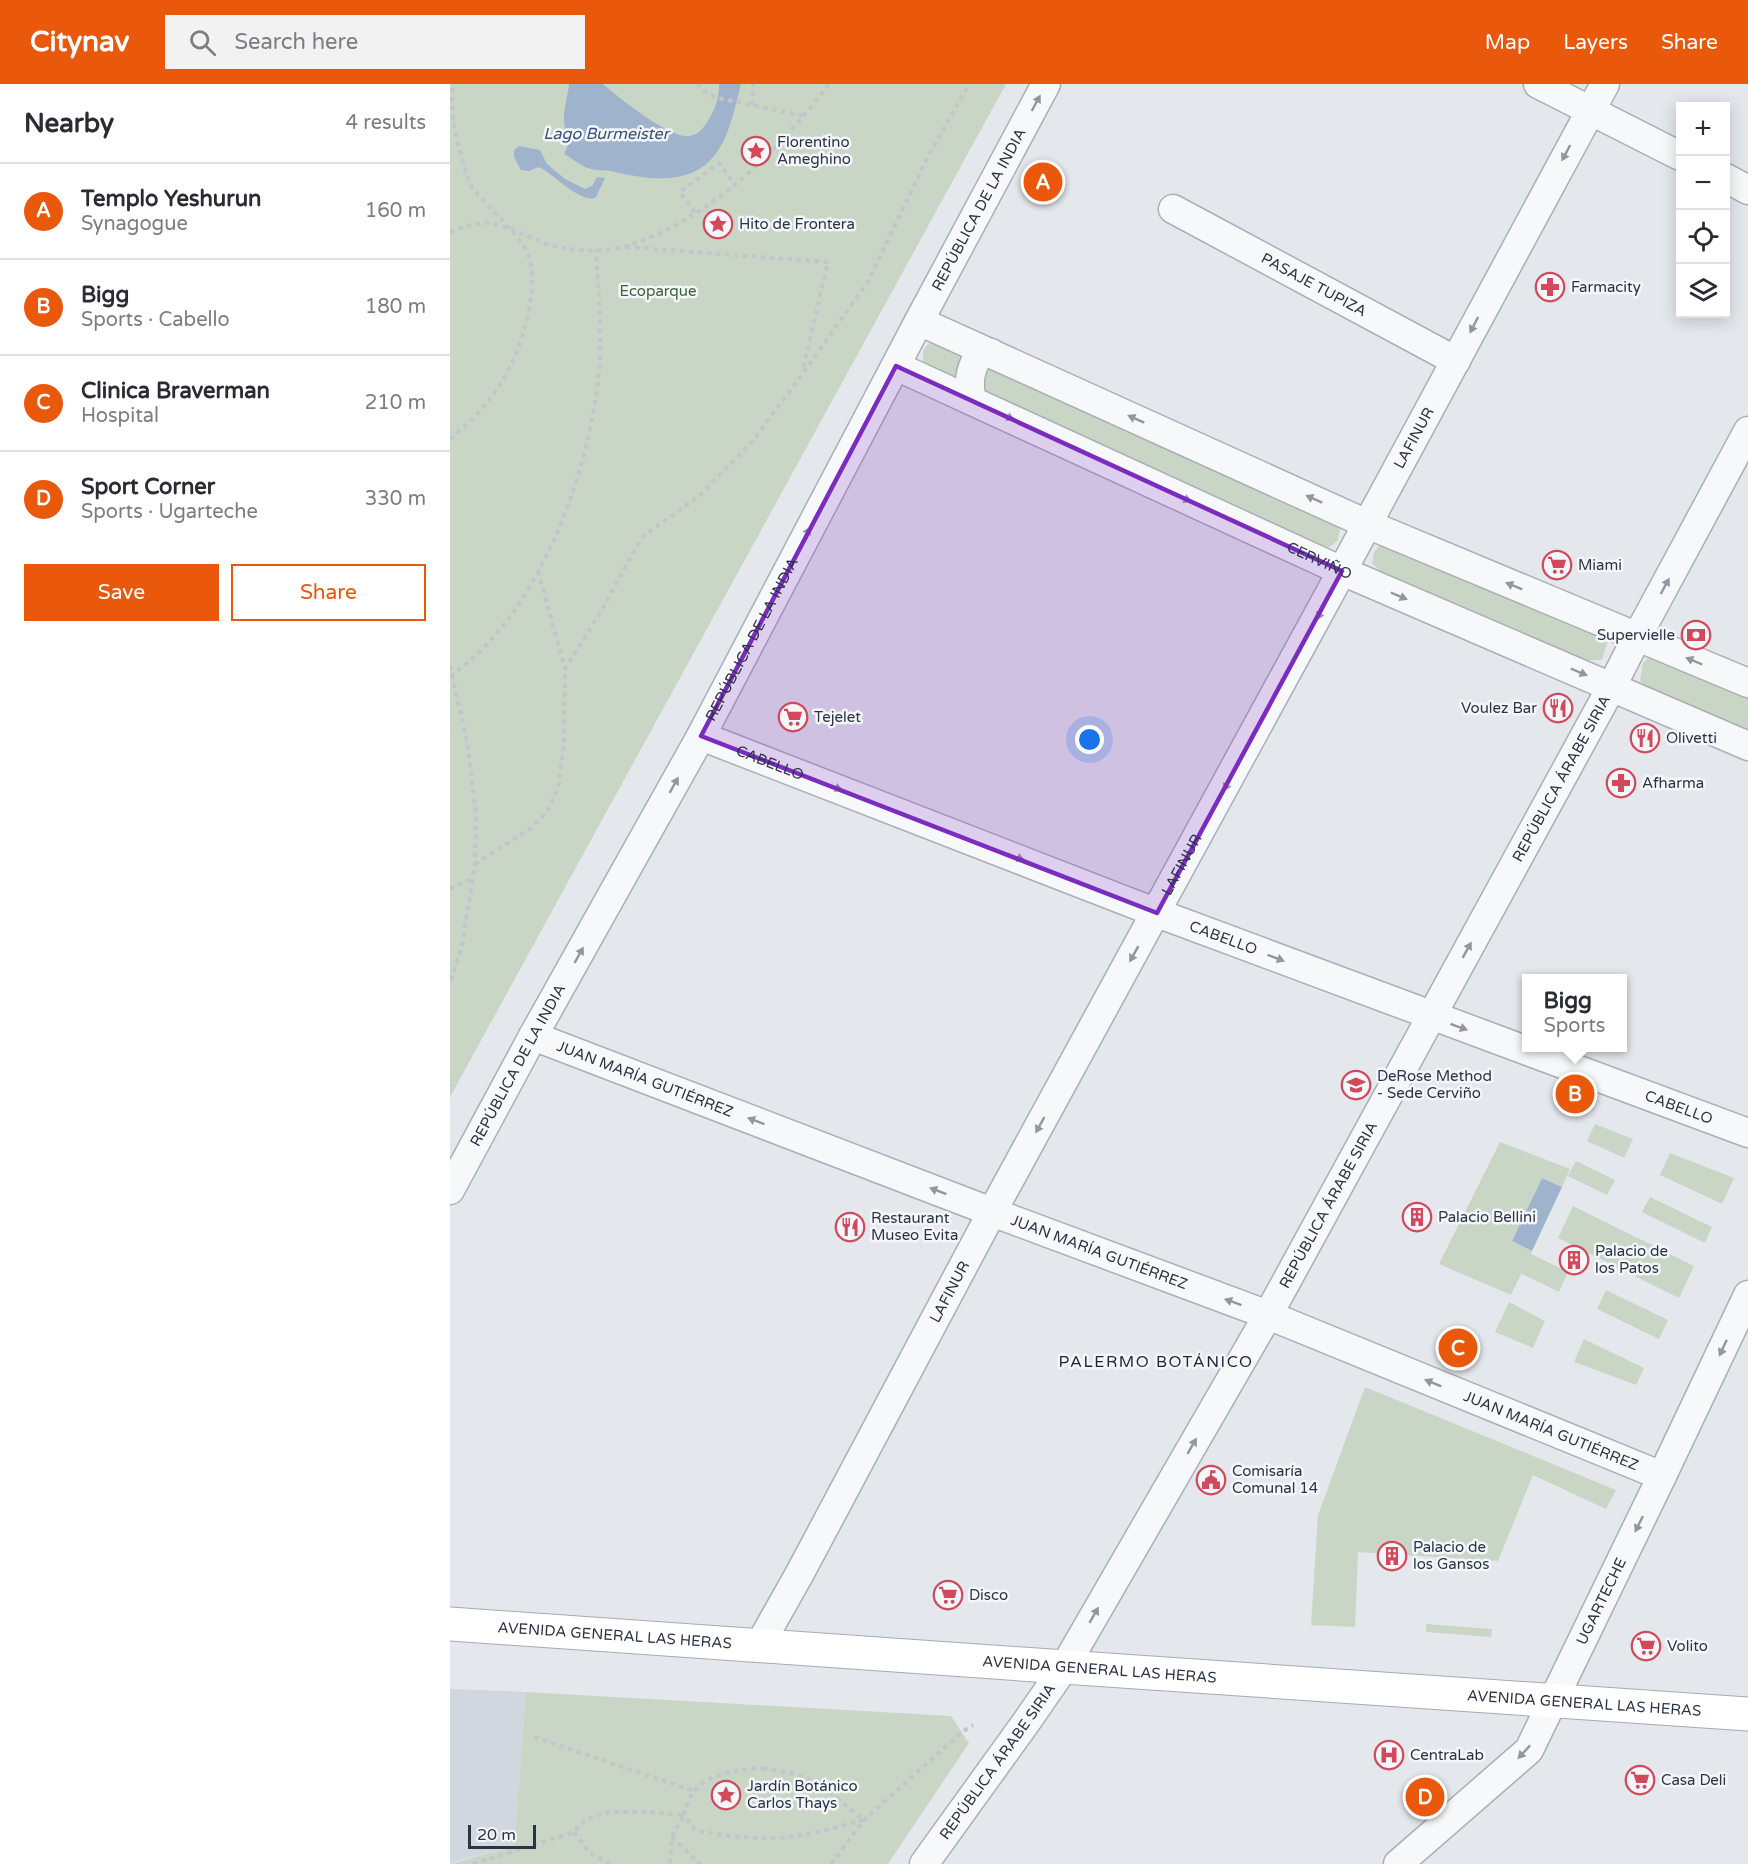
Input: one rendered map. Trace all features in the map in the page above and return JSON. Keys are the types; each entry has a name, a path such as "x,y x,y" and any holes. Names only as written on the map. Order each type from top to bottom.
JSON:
{"main road":[{"name":"AVENIDA GENERAL LAS HERAS","path":"450,1623 1748,1714"}],"street":[{"name":"REPÚBLICA DE LA INDIA","path":"450,1190 533,1036 701,736 1046,84"},
{"path":"1538,84 1676,154"},
{"name":"LAFINUR","path":"760,1644 806,1563 993,1212 1605,84"},
{"path":"1730,181 1748,190"},
{"name":"PASAJE TUPIZA","path":"1173,210 1456,361"},
{"path":"919,321 1367,524 1748,683"},
{"path":"971,400 968,378 974,363 978,356 991,353"},
{"name":"CERVIÑO","path":"896,366 1342,572 1748,746"},
{"name":"REPÚBLICA ÁRABE SIRIA","path":"924,1864 1065,1666 1268,1315 1612,686 1748,431"},
{"name":"CABELLO","path":"701,736 1157,913 1522,1050"},
{"name":"JUAN MARÍA GUTIÉRREZ","path":"533,1036 1268,1315 1662,1476"},
{"name":"CABELLO","path":"1529,1052 1748,1133"},
{"name":"UGARTECHE","path":"1398,1864 1528,1750 1748,1295"}],"path":[{"path":"450,439 484,407 505,377 520,343 529,312 532,277 527,252 471,187 457,144 451,99 453,84"},
{"path":"698,84 708,94 718,98 805,116"},
{"path":"753,84 753,105"},
{"path":"625,247 671,228 735,185 763,161 805,116 829,84"},
{"path":"565,669 603,608 641,538 699,496 752,442 867,283 928,155 969,84"},
{"path":"695,212 680,192 719,163 735,185"},
{"path":"451,230 482,223 509,229 553,246 596,250 625,247 828,262 801,376"},
{"path":"451,676 470,662 495,638 538,571 567,511 591,420 600,356 596,250"},
{"path":"475,864 531,828 547,812 558,788 564,744 565,669 538,571"},
{"path":"450,666 467,742 476,814 475,864 462,946 450,983"},
{"path":"450,889 472,879"},
{"path":"831,1864 864,1820 962,1732 974,1725"},
{"path":"534,1737 694,1791"},
{"path":"670,1864 672,1836 684,1815 687,1801 694,1791 699,1785 717,1776 739,1770 763,1768 791,1773 817,1782 864,1820"},
{"path":"473,1864 574,1832 586,1819 609,1812 684,1815 695,1830 752,1838 796,1836 864,1820"},
{"path":"574,1832 589,1852 609,1864"},
{"path":"672,1836 700,1864"}],"highlighted area":[{"path":"896,366 1342,571 1157,913 701,736"}],"shaded area":[{"path":"450,1689 526,1692 514,1846 450,1863"}],"green space":[{"name":"Ecoparque","path":"450,84 1006,84 450,1097"},
{"path":"933,338 1332,517 1340,528 1338,540 1330,547 1319,546 923,368 923,351"},
{"path":"1381,544 1603,632 1607,643 1602,660 1581,660 1380,571 1372,563 1374,552"},
{"path":"1649,657 1748,696 1748,734 1650,692 1640,681 1643,663"},
{"path":"1595,1124 1633,1139 1624,1158 1587,1141"},
{"path":"1500,1142 1570,1169 1562,1187 1542,1178 1512,1241 1532,1251 1531,1254 1568,1272 1559,1292 1522,1272 1511,1295 1439,1264"},
{"path":"1670,1153 1734,1178 1722,1204 1660,1175"},
{"path":"1576,1161 1615,1180 1607,1195 1568,1176"},
{"path":"1650,1197 1712,1227 1705,1243 1642,1212"},
{"path":"1573,1206 1694,1266 1679,1298 1558,1238"},
{"path":"1606,1290 1668,1320 1659,1339 1597,1309"},
{"path":"1509,1302 1545,1321 1533,1348 1495,1332"},
{"path":"1584,1339 1644,1368 1636,1385 1574,1362"},
{"path":"1365,1387 1616,1490 1606,1509 1533,1475 1498,1561 1358,1552 1355,1627 1311,1625 1318,1515"},
{"path":"1426,1624 1492,1629 1491,1637 1426,1632"},
{"name":"Jardín Botánico Carlos Thays","path":"526,1692 951,1716 969,1743 888,1864 450,1864 514,1846"}],"water":[{"name":"Lago Burmeister","path":"569,84 603,84 657,124 680,135 689,136 703,128 709,119 717,102 719,84 741,84 727,134 709,162 684,175 655,178 591,169 564,154 568,141 564,117"},
{"path":"519,146 540,150 547,164 565,179 585,189 592,186 597,177 605,178 596,197 592,199 578,194 539,167 529,171 521,170 514,157 514,150"},
{"path":"1542,1178 1562,1187 1532,1251 1512,1241"}],"place":[{"name":"Florentino Ameghino","path":"756,151"},
{"name":"Templo Yeshurun","path":"1043,182"},
{"name":"Hito de Frontera","path":"718,224"},
{"name":"Farmacity","path":"1550,287"},
{"name":"Miami","path":"1557,565"},
{"name":"Supervielle","path":"1696,635"},
{"name":"Voulez Bar","path":"1558,708"},
{"name":"Tejelet","path":"793,717"},
{"name":"Olivetti","path":"1645,738"},
{"name":"Afharma","path":"1621,783"},
{"name":"DeRose Method - Sede Cerviño","path":"1356,1085"},
{"name":"Bigg","path":"1575,1094"},
{"name":"Palacio Bellini","path":"1417,1217"},
{"name":"Restaurant Museo Evita","path":"850,1227"},
{"name":"Palacio de los Patos","path":"1574,1260"},
{"name":"Clinica Braverman","path":"1458,1348"},
{"name":"Comisaría Comunal 14","path":"1211,1480"},
{"name":"Palacio de los Gansos","path":"1392,1556"},
{"name":"Disco","path":"948,1595"},
{"name":"Volito","path":"1646,1646"},
{"name":"CentraLab","path":"1389,1755"},
{"name":"Casa Deli","path":"1640,1780"},
{"name":"Jardín Botánico Carlos Thays","path":"726,1795"},
{"name":"Sport Corner","path":"1425,1797"}],"district":[{"name":"PALERMO BOTÁNICO","path":"1156,1362"}]}
